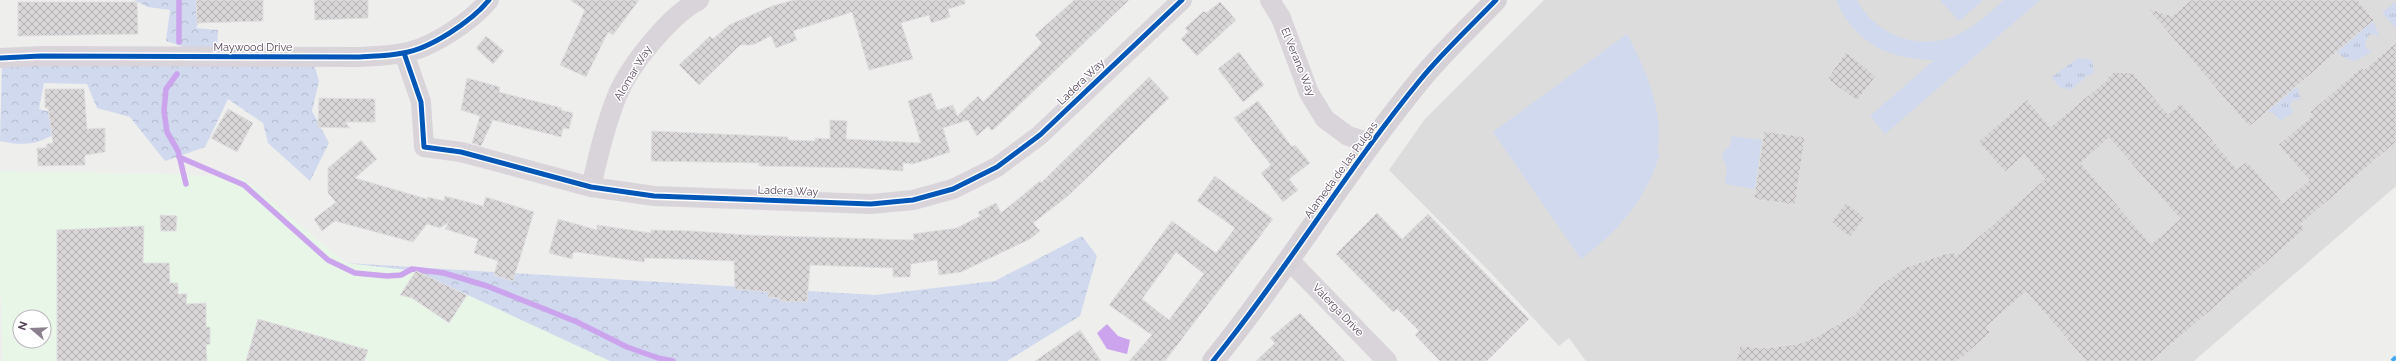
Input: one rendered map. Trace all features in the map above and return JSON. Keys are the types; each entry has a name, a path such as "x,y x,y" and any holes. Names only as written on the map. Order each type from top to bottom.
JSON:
{"main road":[{"name":"Alameda de las Pulgas","path":"1213,361 1289,260 1372,143 1422,78 1496,0"}],"street":[{"name":"Maywood Drive","path":"0,58 41,56 360,57 404,53 428,45 450,32 483,8 489,0"},
{"name":"Alomar Way","path":"591,188 600,146 617,95 651,41 689,5 698,0"},
{"name":"Ladera Way","path":"404,53 421,102 424,147 461,152 591,188 654,196 871,204 913,200 953,189 997,167 1040,135 1182,0"},
{"name":"El Verano Way","path":"1270,0 1281,18 1309,93 1325,119 1348,136 1372,143"},
{"name":"Valerga Drive","path":"1289,260 1387,361"}],"shaded area":[{"path":"1544,0 2396,0 2396,186 2194,361 1586,361 1569,338 1559,346 1493,275 1389,170 1425,119"},
{"path":"0,171 168,174 243,178 346,263 416,271 610,361 3,361 0,279"},
{"path":"1107,324 1118,336 1130,340 1127,354 1107,349 1097,333"}],"green space":[{"path":"134,0 209,0 196,28 218,30 217,50 194,50 166,41 170,10 148,7"},
{"path":"1836,0 1857,0 1875,23 1887,31 1914,41 1929,42 1943,40 1964,32 2004,0 2040,0 1885,134 1870,116 1934,60 1902,56 1875,46 1863,38 1853,28"},
{"path":"1940,0 1983,0 1959,21"},
{"path":"2396,1 2396,28 2382,13"},
{"path":"2373,21 2380,38 2374,34 2369,35 2365,43 2367,49 2372,51 2356,61 2346,59 2336,52"},
{"path":"1627,34 1641,62 1652,92 1658,123 1659,139 1657,154 1660,153 1648,185 1630,212 1608,237 1581,259 1493,132"},
{"path":"2078,58 2092,60 2094,73 2087,76 2071,90 2059,87 2052,77"},
{"path":"314,64 319,81 312,111 329,143 310,181 268,143 263,123 228,99 205,147 165,161 130,117 97,108 87,84 44,83 39,109 65,116 69,125 52,136 36,142 20,144 0,141 2,66"},
{"path":"2297,86 2301,100 2296,99 2291,102 2290,107 2294,112 2280,121 2275,114 2267,111"},
{"path":"1732,136 1762,140 1755,189 1725,184 1727,167 1722,157 1725,150 1730,146"},
{"path":"1082,236 1097,256 1080,316 1007,361 610,361 416,271 346,263 875,295 995,281"}],"building":[{"path":"196,0 263,0 263,21 197,23"},
{"path":"314,0 368,0 368,18 315,20"},
{"path":"570,0 639,0 613,35 608,32 586,77 560,65 585,10"},
{"path":"794,0 965,0 965,4 948,9 950,17 931,23 929,15 901,23 913,59 869,70 852,12 793,31 797,40 776,48 771,36 753,45 740,45 699,85 679,65 710,36 713,39 729,25 772,6"},
{"path":"1074,0 1129,0 992,131 988,126 977,136 968,120 943,128 950,152 913,164 903,163 903,171 861,168 759,166 759,163 651,161 652,131 788,137 788,140 815,141 815,138 830,139 830,120 847,121 846,139 921,143 908,101 931,93 937,110 953,105 957,116 978,96 983,102 1042,43 1035,35"},
{"path":"2191,0 2358,0 2374,20 2249,127 2147,8 2172,16"},
{"path":"18,2 137,2 138,34 18,36"},
{"path":"1220,2 1236,20 1197,56 1181,39 1188,32 1185,28 1204,11 1206,13"},
{"path":"486,36 504,51 493,64 476,48"},
{"path":"2396,42 2396,142 2301,224 2305,229 2152,361 2086,361 2026,292 1986,327 1991,332 1958,361 1736,361 1740,346 1765,348 1797,344 1814,338 1854,315 1877,288 1904,268 1944,254 1955,252 1955,257 2045,179 2024,155 2005,172 1978,142 2027,99 2050,127 2107,80 2106,79 2114,72 2133,73 2168,114 2181,103 2237,169 2247,161 2283,203 2309,180 2278,145 2313,115 2310,112 2362,67 2364,70","holes":["2109,138 2180,219 2151,244 2081,163"]},
{"path":"1239,52 1264,85 1243,102 1218,69"},
{"path":"1846,52 1876,76 1857,101 1827,79"},
{"path":"1149,77 1169,98 1068,196 1033,223 1040,231 1030,239 961,272 939,275 937,260 911,264 910,277 893,277 893,268 810,265 807,302 780,301 780,298 768,297 768,292 735,289 734,261 645,258 644,262 576,252 573,253 572,259 549,253 558,219 597,230 597,225 651,233 651,230 692,231 747,235 914,240 913,234 957,228 980,216 978,212 996,203 1001,213 1040,181 1041,183"},
{"path":"467,78 500,87 499,92 562,108 561,110 573,113 569,129 563,128 561,137 493,120 481,146 472,143 480,116 461,110"},
{"path":"45,89 84,89 87,129 105,128 105,152 85,155 85,165 38,166 37,148 46,148 47,144 53,143 48,108 45,108"},
{"path":"319,98 375,99 375,122 345,122 350,128 318,127"},
{"path":"1258,101 1292,147 1295,145 1310,163 1289,179 1298,190 1283,202 1261,173 1271,165 1234,118"},
{"path":"228,109 253,123 237,152 211,138"},
{"path":"1764,131 1805,137 1795,205 1754,199"},
{"path":"361,140 377,159 355,178 427,199 428,197 444,201 445,196 483,206 486,197 534,212 513,281 494,275 498,261 474,253 478,239 445,229 449,222 440,228 427,224 413,242 335,221 322,231 314,219 336,202 328,193 328,168"},
{"path":"1215,176 1273,219 1165,361 1129,361 1152,335 1109,305 1172,221 1216,253 1235,228 1197,201","holes":["1176,252 1204,274 1169,320 1142,299"]},
{"path":"1846,202 1865,218 1850,238 1831,222"},
{"path":"1377,213 1402,239 1428,214 1529,319 1487,361 1440,361 1415,335 1419,331 1397,309 1393,312 1336,254"},
{"path":"160,215 177,216 176,231 161,231"},
{"path":"144,226 143,263 169,263 170,283 178,283 178,294 187,294 186,304 206,303 206,327 210,327 210,344 206,345 207,361 57,361 57,230"},
{"path":"416,271 467,295 449,323 412,298 400,295"},
{"path":"1300,313 1345,361 1256,361 1275,343 1270,338"},
{"path":"258,319 368,350 364,361 246,361"},
{"path":"1080,330 1101,361 1035,361"}],"waterway":[{"path":"179,0 179,42"},
{"path":"177,74 166,89 164,111 167,132 178,151 186,184"},
{"path":"179,157 244,185 328,260 355,273 387,276 401,275 412,269 444,273 487,286 577,322 627,347 658,358 673,361"}],"marked path":[{"path":"2392,361 2396,357"}],"cycle path":[{"path":"0,58 41,56 360,57 392,55 414,50 438,40 472,17 489,0"},
{"path":"404,53 421,102 424,147 461,152 591,187 654,196 871,204 913,200 953,189 997,167 1040,135 1182,0"},
{"path":"1213,361 1266,291 1394,113 1439,58 1496,0"}]}
